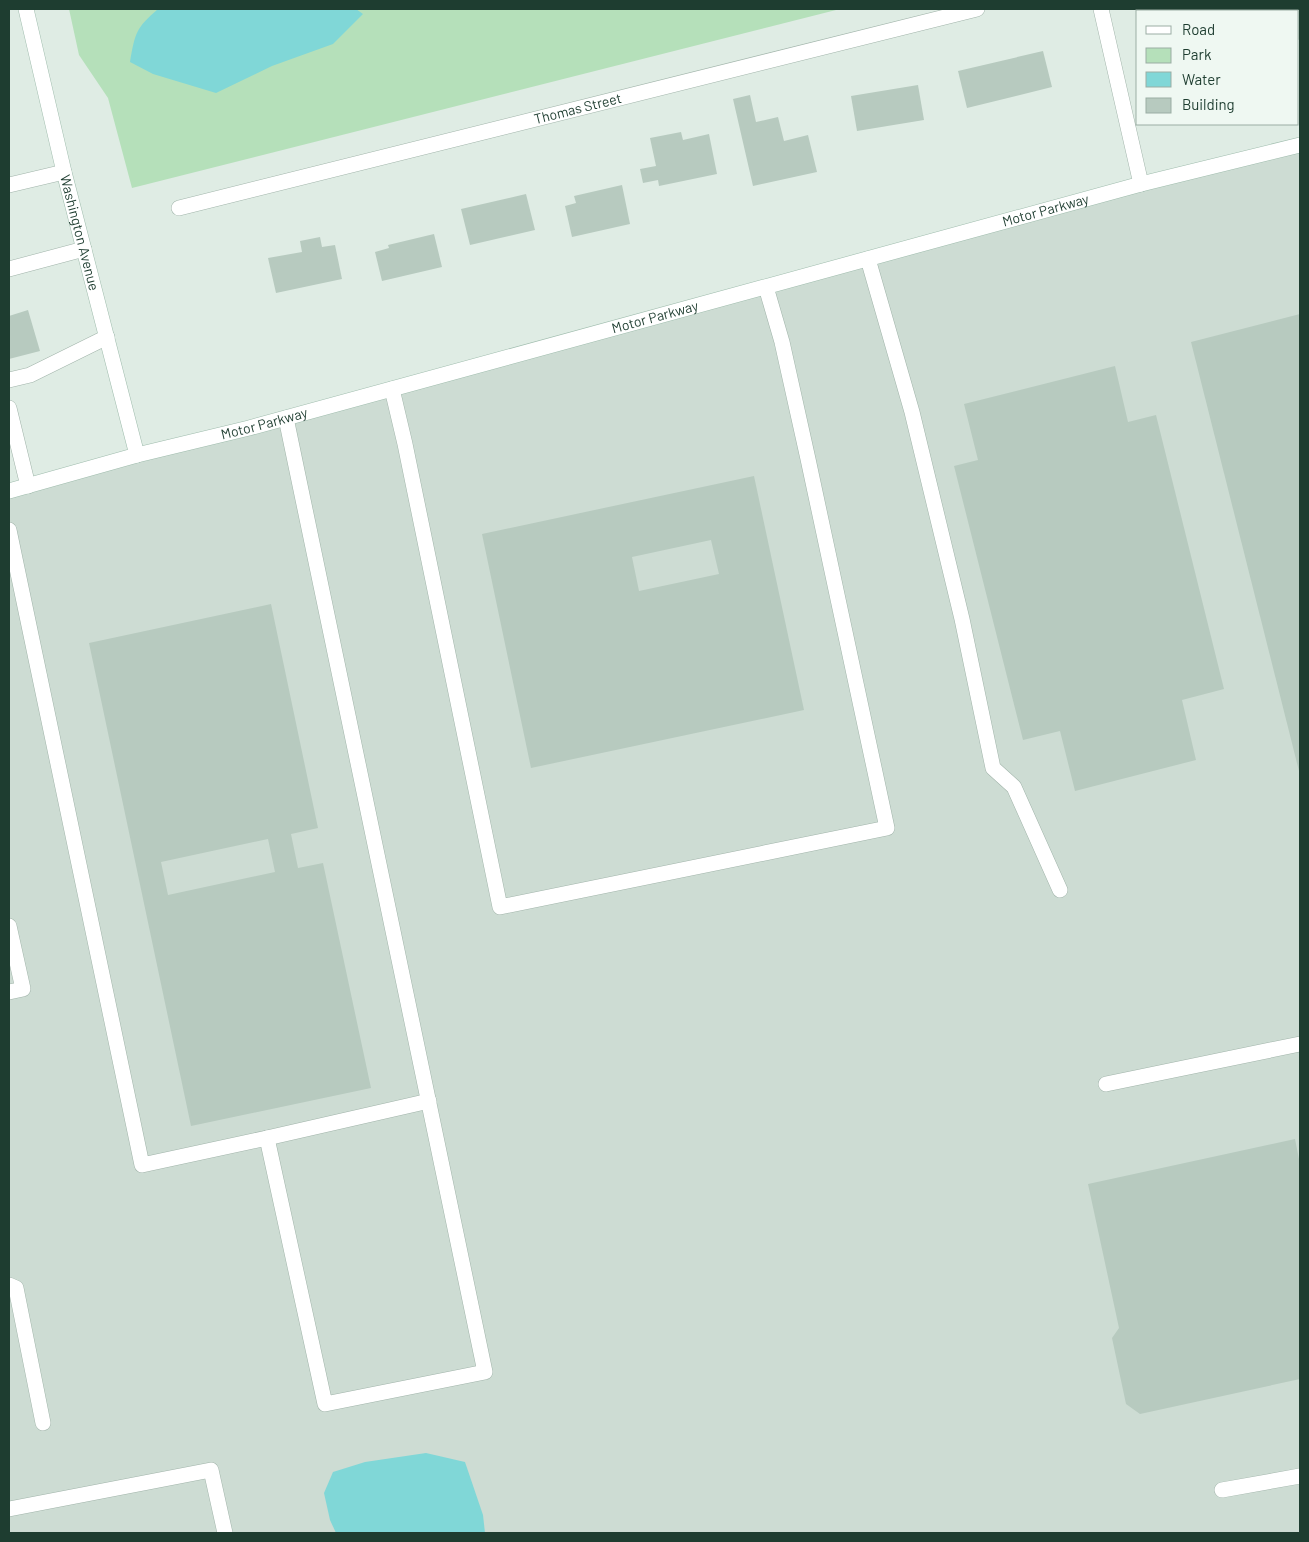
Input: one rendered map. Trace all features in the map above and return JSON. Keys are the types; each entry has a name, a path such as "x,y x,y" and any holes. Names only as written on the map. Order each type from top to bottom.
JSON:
{"street":[{"name":"Washington Avenue","path":"26,9 64,172 138,455"},
{"name":"Thomas Street","path":"179,208 977,9"},
{"path":"1101,9 1141,184"},
{"name":"Motor Parkway","path":"9,491 138,455 392,390 1141,184 1300,145"},
{"path":"9,184 64,172"},
{"path":"9,269 84,249"},
{"path":"868,259 912,412 962,619 993,768 1014,787 1060,890"},
{"path":"392,390 405,444 500,907 886,828 806,449 782,342 766,287"},
{"path":"9,380 30,375 107,337"},
{"path":"9,408 28,486"},
{"path":"267,1138 325,1404 485,1372 286,418"},
{"path":"9,530 142,1165 429,1101"},
{"path":"9,926 23,989 9,992"},
{"path":"1106,1084 1300,1044"},
{"path":"9,1285 16,1288 43,1423"},
{"path":"9,1509 211,1470 225,1533"},
{"path":"1222,1490 1300,1476"}],"shaded area":[{"path":"1300,148 1300,1533 9,1533 9,489"}],"green space":[{"path":"69,9 840,9 132,188 108,98 79,55"}],"water":[{"path":"158,9 356,9 363,14 333,44 272,66 216,93 153,74 130,62 135,37 145,21"},
{"path":"426,1453 465,1462 483,1515 485,1533 336,1533 330,1520 324,1493 333,1472 365,1462"}],"building":[{"path":"1300,9 1300,39 1299,10 1263,10"},
{"path":"1043,51 1052,87 967,108 958,71"},
{"path":"918,85 924,120 857,131 851,96"},
{"path":"750,95 756,122 778,117 784,141 808,135 817,172 753,186 733,99"},
{"path":"681,132 683,140 709,134 717,174 659,186 658,180 643,183 640,169 656,166 650,138"},
{"path":"622,185 630,224 572,237 565,206 576,203 574,196"},
{"path":"526,194 535,230 470,245 461,209"},
{"path":"434,234 442,267 382,281 375,252 389,248 388,245"},
{"path":"320,237 322,247 335,245 342,279 276,293 268,258 302,252 300,241"},
{"path":"28,310 40,351 9,359 9,316"},
{"path":"1300,314 1300,775 1191,342"},
{"path":"1115,366 1128,422 1156,415 1224,689 1182,700 1196,760 1075,791 1060,731 1023,740 954,466 978,460 964,404"},
{"path":"754,476 804,710 531,768 482,534","holes":["711,540 719,574 639,591 632,557"]},
{"path":"271,604 318,828 291,834 298,868 323,863 371,1088 191,1126 89,643","holes":["268,839 275,872 168,895 161,862"]},
{"path":"1295,1139 1300,1164 1300,1379 1140,1414 1126,1404 1112,1338 1119,1328 1088,1184"}]}
